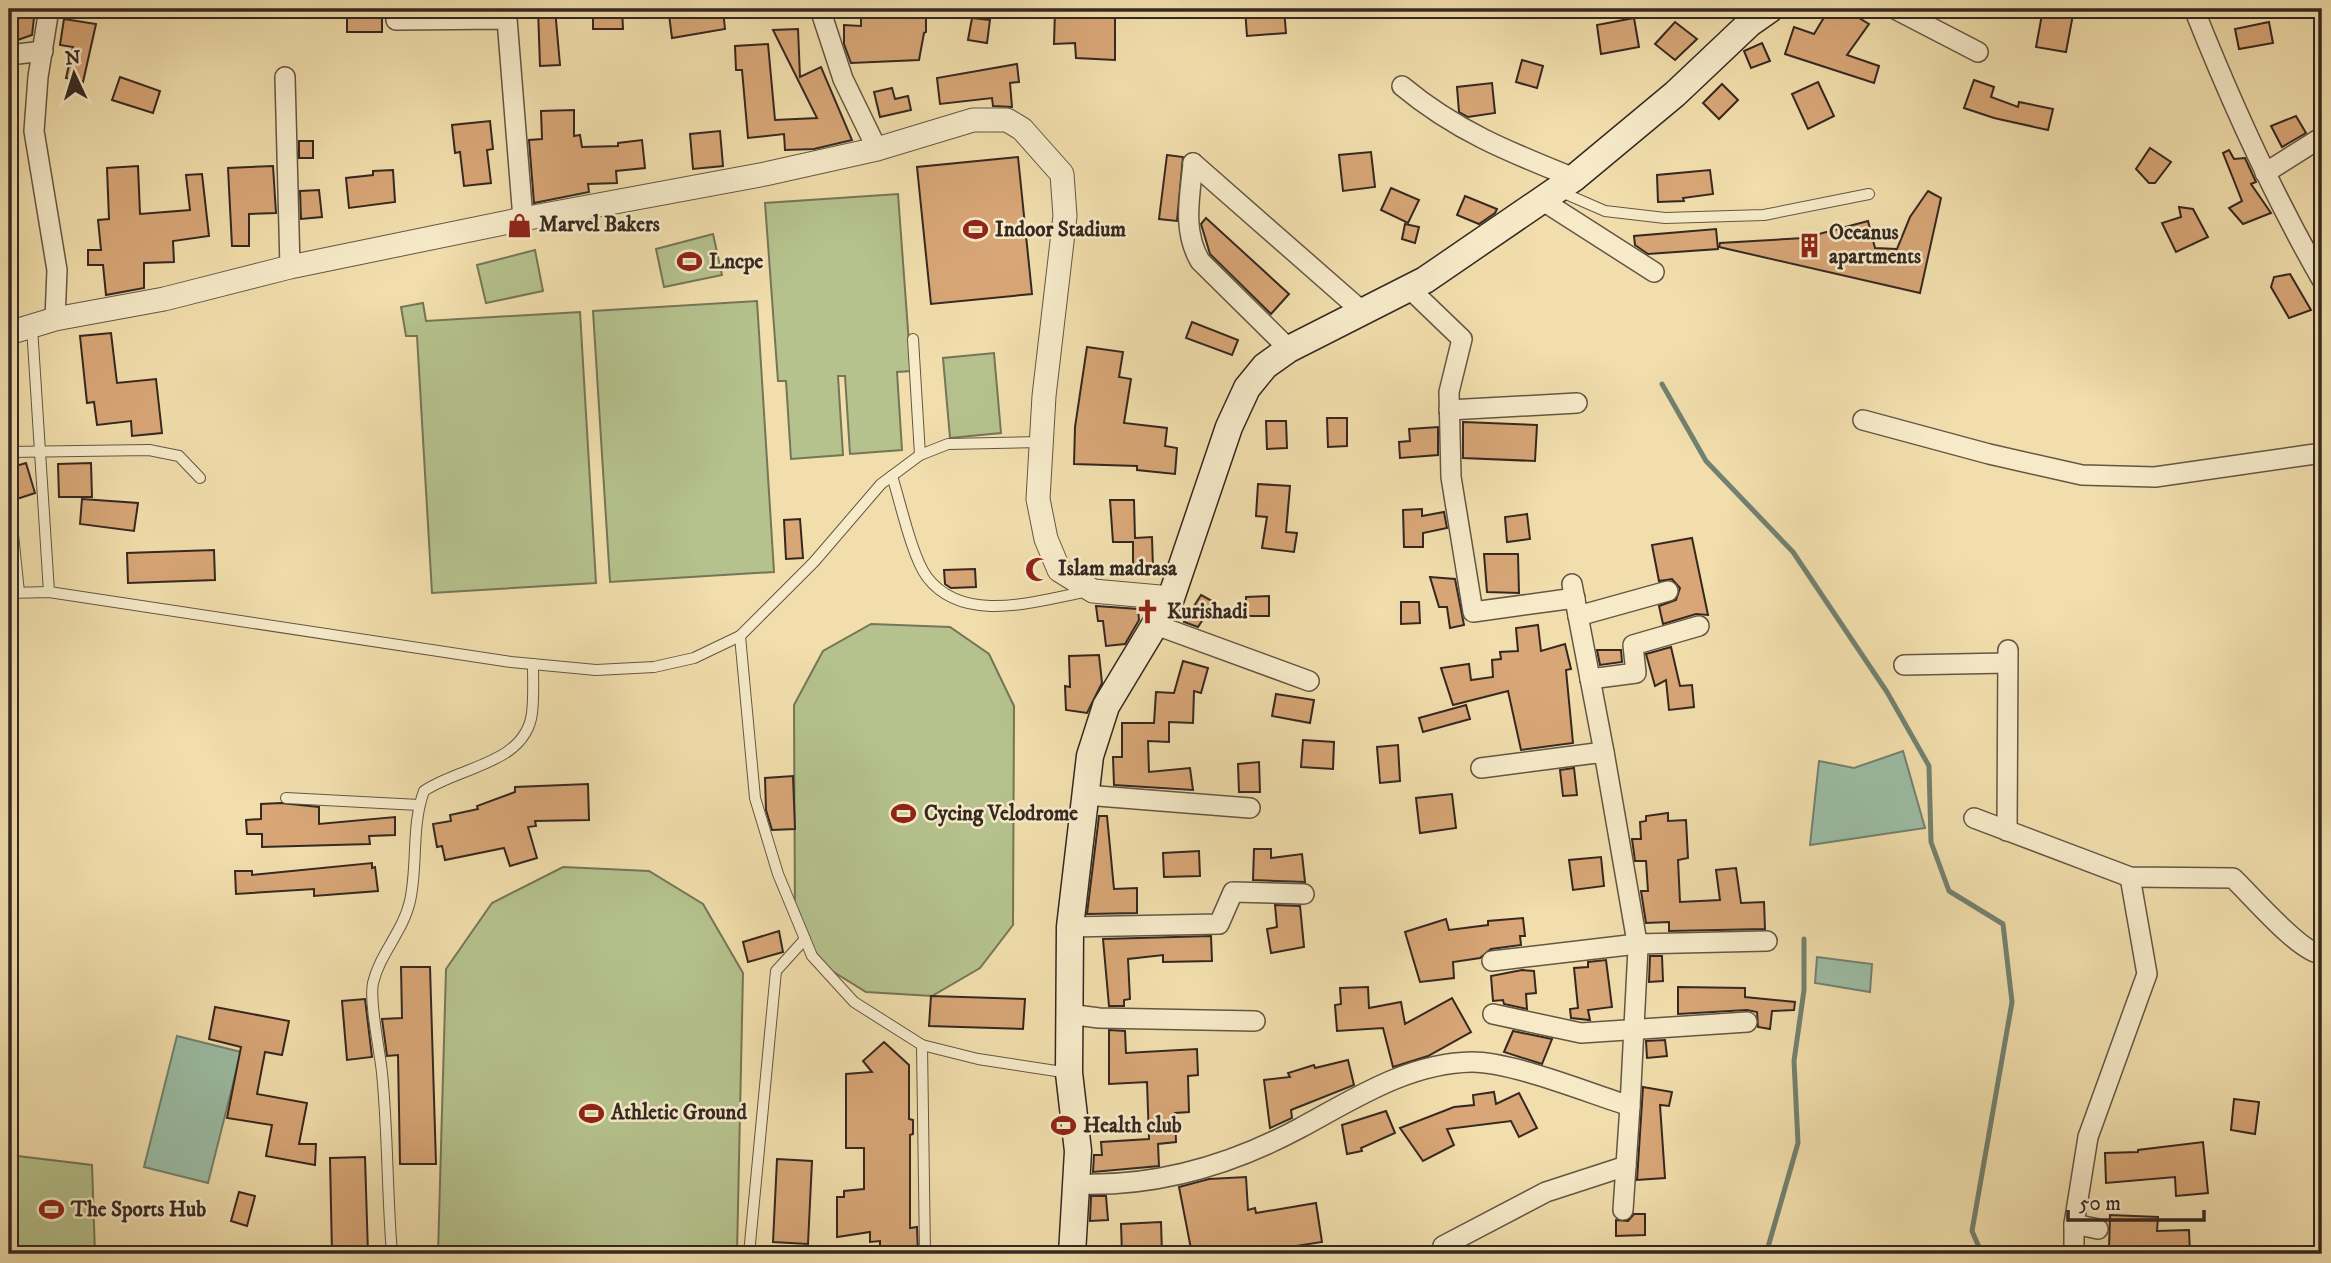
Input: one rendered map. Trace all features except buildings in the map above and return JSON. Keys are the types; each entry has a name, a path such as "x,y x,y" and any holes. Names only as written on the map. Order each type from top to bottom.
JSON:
{"main road":[{"path":"1072,1254 1078,1150 1069,1073 1070,927 1090,756 1106,706 1171,598 1229,427 1242,398 1265,366 1289,349 1410,289 1557,189 1675,94 1750,23 1770,9"}],"street":[{"path":"49,9 34,131 57,270 55,319"},
{"path":"820,9 844,79 877,149"},
{"path":"1895,9 1978,52"},
{"path":"2194,9 2228,94 2265,173 2322,281"},
{"path":"396,20 507,19 523,219"},
{"path":"9,55 43,51"},
{"path":"285,77 290,267"},
{"path":"1402,86 1423,104 1557,189 1654,272"},
{"path":"9,333 55,319 164,299 290,267 523,219 765,174 877,149 973,120 1007,120 1022,129 1062,174 1065,216 1041,442 1038,499 1046,539 1059,570 1093,591 1171,598"},
{"path":"2265,173 2322,136"},
{"path":"1289,349 1200,261 1190,244 1188,226 1193,163 1364,313"},
{"path":"1410,289 1462,340 1449,392 1451,477 1474,612 1668,591"},
{"path":"1449,410 1577,403"},
{"path":"1863,420 1989,454 2082,475 2155,477 2322,453"},
{"path":"1575,600 1637,944 1638,983 1623,1210"},
{"path":"1156,625 1309,681"},
{"path":"1590,679 1636,673 1633,645 1699,626"},
{"path":"1904,665 2008,656 2007,831"},
{"path":"1481,768 1604,752"},
{"path":"1085,795 1250,808"},
{"path":"1974,818 2130,877 2233,878 2268,910 2291,938 2317,954 2322,954"},
{"path":"2074,1254 2074,1224 2088,1136 2147,974 2130,877"},
{"path":"1070,927 1219,924 1233,892 1304,894"},
{"path":"1492,961 1637,944 1767,941"},
{"path":"1068,1014 1099,1018 1255,1021"},
{"path":"1493,1014 1581,1032 1747,1022"},
{"path":"1077,1184 1114,1186 1159,1180 1202,1169 1280,1138 1389,1080 1469,1062 1497,1063 1630,1106"},
{"path":"1447,1254 1443,1246 1546,1192 1626,1166"},
{"path":"2074,1224 2098,1229"}],"lane":[{"path":"1557,189 1605,211 1665,218 1764,215 1869,194"},
{"path":"32,326 49,592"},
{"path":"913,339 920,455"},
{"path":"9,496 14,592 49,592 533,664 596,670 654,667 694,658 740,636 892,476 920,455 948,444 1041,442"},
{"path":"9,452 149,450 179,456 200,478"},
{"path":"892,476 927,577 954,598 992,609 1093,591"},
{"path":"740,636 755,798 778,874 813,956 854,1002 922,1045 978,1059 1069,1073"},
{"path":"392,1254 386,1181 388,1139 372,987 379,962 401,928 410,903 416,866 419,805 424,791 435,783 516,747 527,732 533,714 533,664"},
{"path":"286,798 419,805"},
{"path":"749,1254 776,971 805,939"},
{"path":"922,1045 925,1254"}],"shaded area":[{"path":"898,194 911,371 897,372 902,450 850,454 845,376 838,376 843,455 791,459 786,381 778,381 765,203"},
{"name":"Lncpe","path":"713,234 722,275 664,287 656,249"},
{"path":"535,250 543,291 486,303 477,265"},
{"path":"757,301 774,572 610,582 593,311"},
{"path":"423,303 426,321 580,312 596,583 432,593 417,336 406,336 401,307"},
{"path":"994,353 1001,433 950,438 943,358"},
{"name":"Cycing Velodrome","path":"871,624 950,627 989,654 1014,706 1013,925 980,968 932,996 866,992 824,966 795,921 794,705 823,651"},
{"path":"1903,751 1925,828 1810,845 1819,761 1854,768"},
{"name":"Athletic Ground","path":"563,867 649,871 703,904 743,973 737,1254 438,1254 446,969 492,903"},
{"path":"1817,957 1872,964 1870,992 1815,983"},
{"path":"177,1036 241,1052 208,1183 144,1167"},
{"name":"The Sports Hub","path":"9,1155 92,1165 95,1254 9,1254"}],"waterway":[{"path":"1662,384 1706,461 1793,552 1887,692 1929,766 1931,842 1949,891 2003,924 2012,1002 1972,1231 1982,1254"},
{"path":"1766,1254 1798,1143 1794,1061 1804,990 1804,939"}],"place":[{"name":"Marvel Bakers","path":"519,225"},
{"name":"Indoor Stadium","path":"975,230"},
{"name":"Oceanus apartments","path":"1809,245"},
{"name":"Lncpe","path":"689,262"},
{"name":"Islam madrasa","path":"1038,569"},
{"name":"Kurishadi","path":"1147,612"},
{"name":"Cycing Velodrome","path":"904,814"},
{"name":"Athletic Ground","path":"591,1113"},
{"name":"Health club","path":"1063,1126"},
{"name":"The Sports Hub","path":"51,1210"}]}
